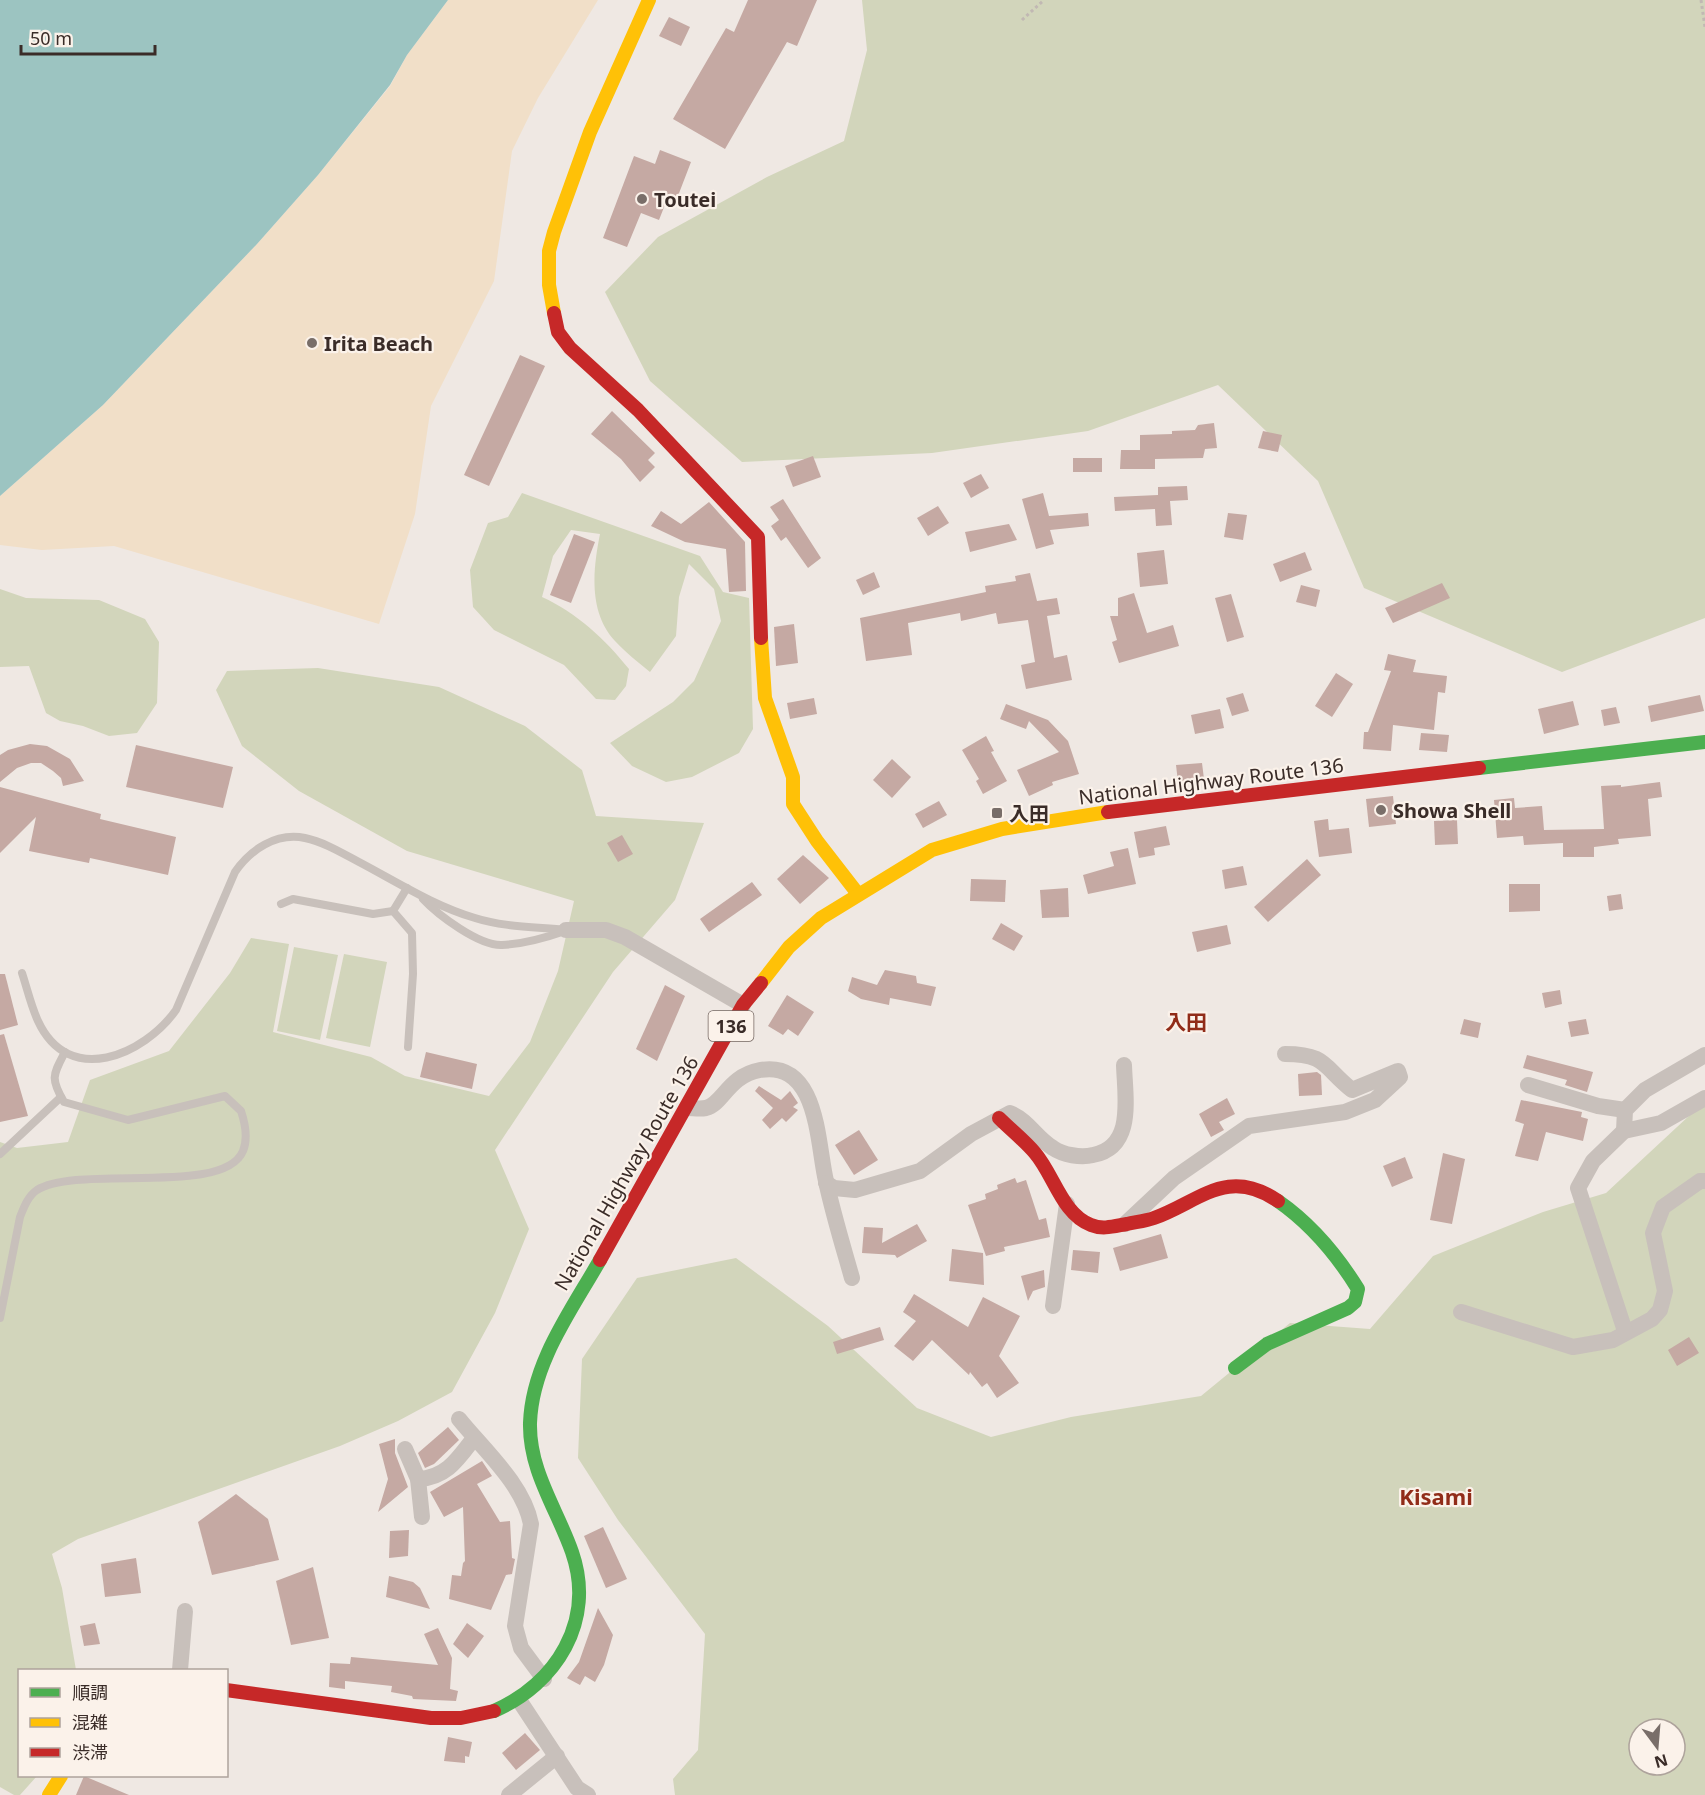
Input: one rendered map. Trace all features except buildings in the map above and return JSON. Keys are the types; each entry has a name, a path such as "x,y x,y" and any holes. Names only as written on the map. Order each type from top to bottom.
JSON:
{"main road":[{"path":"649,0 590,132 554,232 549,251 549,285 558,332 570,348 638,410 736,511 758,537 760,642 765,698 769,715 790,766 793,804 817,841 858,894"},
{"name":"National Highway Route 136","path":"228,1690 420,1719 459,1720 479,1717 519,1700 555,1667 569,1642 576,1621 578,1582 575,1561 544,1490 532,1450 528,1422 532,1395 545,1358 743,1005 789,947 820,918 932,850 1014,827 1179,803 1705,742"},
{"path":"999,1118 1009,1125 1036,1154 1067,1204 1090,1225 1108,1228 1154,1218 1206,1191 1225,1185 1269,1194 1301,1217 1345,1268 1358,1289 1355,1302 1348,1308 1267,1344 1235,1368"},
{"path":"49,1795 61,1777"}],"street":[{"path":"566,930 606,930 625,937 743,1005"},
{"path":"1124,1225 1174,1178 1249,1126 1345,1112 1376,1100 1400,1077 1398,1071 1390,1073 1352,1090 1324,1062 1306,1054 1285,1054"},
{"path":"1624,1131 1625,1110 1645,1090 1705,1055"},
{"path":"826,1183 834,1188 855,1190 920,1171 971,1134 1010,1113 1023,1119 1053,1148 1085,1157 1105,1153 1119,1141 1123,1130 1124,1065"},
{"path":"687,1108 705,1108 712,1105 737,1078 752,1072 763,1070 789,1073 802,1087 812,1106 826,1183 852,1278"},
{"path":"1528,1084 1598,1106 1625,1110"},
{"path":"1625,1331 1578,1188 1593,1161 1624,1131 1660,1123 1705,1098"},
{"path":"1461,1312 1573,1347 1613,1340 1625,1331 1652,1319 1660,1310 1665,1291 1653,1233 1663,1207 1700,1181 1705,1181"},
{"path":"1053,1306 1067,1204"},
{"path":"459,1419 511,1484 528,1511 531,1524 515,1626 521,1648 544,1679"},
{"path":"417,1479 431,1478 448,1470 474,1438"},
{"path":"405,1449 417,1479 422,1517"},
{"path":"180,1669 185,1611"},
{"path":"519,1700 577,1788 588,1795"},
{"path":"509,1795 557,1756"},
{"path":"567,1795 570,1776"}],"lane":[{"path":"22,973 38,1022 53,1042 65,1052 87,1058 104,1059 124,1053 147,1041 165,1026 176,1010 191,980 235,872 244,858 268,842 304,838 329,846 418,894 477,919 566,930"},
{"path":"393,912 407,888"},
{"path":"418,894 438,915 472,935 500,945 540,940 566,930"},
{"path":"281,904 293,899 373,914 393,912"},
{"path":"393,912 412,933 413,974 408,1047"},
{"path":"0,1318 20,1217 27,1201 37,1190 57,1183 98,1179 195,1176 225,1168 243,1152 245,1138 242,1111 225,1096 128,1120 64,1102 54,1086 53,1074 65,1052"},
{"path":"0,1154 61,1097"}],"path":[{"path":"1022,21 1044,0"},
{"path":"1701,0 1705,27"}],"green space":[{"path":"862,0 1705,0 1705,618 1562,672 1364,588 1318,481 1218,385 1088,431 932,453 742,462 650,381 605,292 658,237 767,177 844,141 867,50"},
{"path":"522,493 700,556 723,592 749,598 753,729 739,753 692,777 666,782 632,766 610,743 673,702 694,681 721,621 714,589 689,564 679,597 676,636 650,672 615,641 606,630 600,617 595,576 600,534 571,530 553,556 542,597 555,603 590,628 629,669 626,686 615,700 596,699 564,665 494,630 473,607 470,570 488,523 508,517"},
{"path":"0,589 26,598 99,600 145,619 159,642 157,703 137,733 109,736 83,726 60,721 46,713 29,666 0,667"},
{"path":"318,668 439,687 525,726 582,770 596,816 704,823 675,900 613,972 495,1150 529,1229 495,1313 452,1392 398,1421 340,1446 78,1539 52,1554 62,1588 76,1669 18,1669 18,1777 36,1777 20,1795 14,1795 0,1787 0,1142 17,1148 68,1142 90,1080 169,1051 230,973 251,938 289,944 273,1032 371,1057 405,1076 489,1096 530,1042 558,971 574,901 407,851 299,791 242,746 216,690 227,671"},
{"path":"294,947 338,955 320,1040 277,1031"},
{"path":"344,954 387,962 370,1047 326,1038"},
{"path":"1705,1101 1705,1795 675,1795 673,1779 698,1750 705,1634 618,1520 578,1458 582,1359 637,1278 736,1258 828,1326 917,1408 991,1437 1071,1417 1201,1396 1290,1323 1370,1329 1433,1256 1543,1212 1606,1193"}],"sand":[{"name":"Irita Beach","path":"448,0 598,0 538,98 512,151 494,281 431,406 415,514 379,624 114,546 42,550 0,545 0,496 103,405 257,244 318,175 390,86 407,55"}],"water":[{"path":"0,0 448,0 407,55 390,85 318,175 257,244 103,405 0,496"}],"traffic: fast":[{"path":"1479,768 1705,742"},
{"path":"1235,1368 1267,1344 1348,1308 1355,1302 1358,1289 1341,1264 1312,1230 1278,1201"},
{"path":"494,1711 516,1699 536,1684 552,1667 565,1647 574,1626 579,1602 578,1578 572,1552 539,1474 531,1441 530,1423 532,1401 545,1359 600,1260"}],"traffic: slow":[{"path":"554,313 549,285 549,251 554,232 590,132 649,0"},
{"path":"761,638 765,698 793,777 793,804 817,841 858,894"},
{"path":"761,983 789,947 821,918 932,850 1002,829 1108,812"},
{"path":"49,1795 60,1777"}],"traffic: jam":[{"path":"554,313 558,332 570,348 638,410 758,537 761,638"},
{"path":"1108,812 1479,768"},
{"path":"600,1260 743,1005 761,983"},
{"path":"999,1118 1035,1153 1073,1212 1081,1220 1091,1225 1109,1227 1151,1219 1214,1190 1228,1187 1243,1187 1260,1191 1278,1201"},
{"path":"228,1690 431,1718 461,1718 494,1711"}],"place":[{"name":"Toutei","path":"642,199"},
{"name":"Irita Beach","path":"312,343"},
{"name":"Showa Shell","path":"1381,810"},
{"name":"入田","path":"997,813"}],"district":[{"name":"入田","path":"1186,1022"},
{"name":"Kisami","path":"1436,1496"}]}
